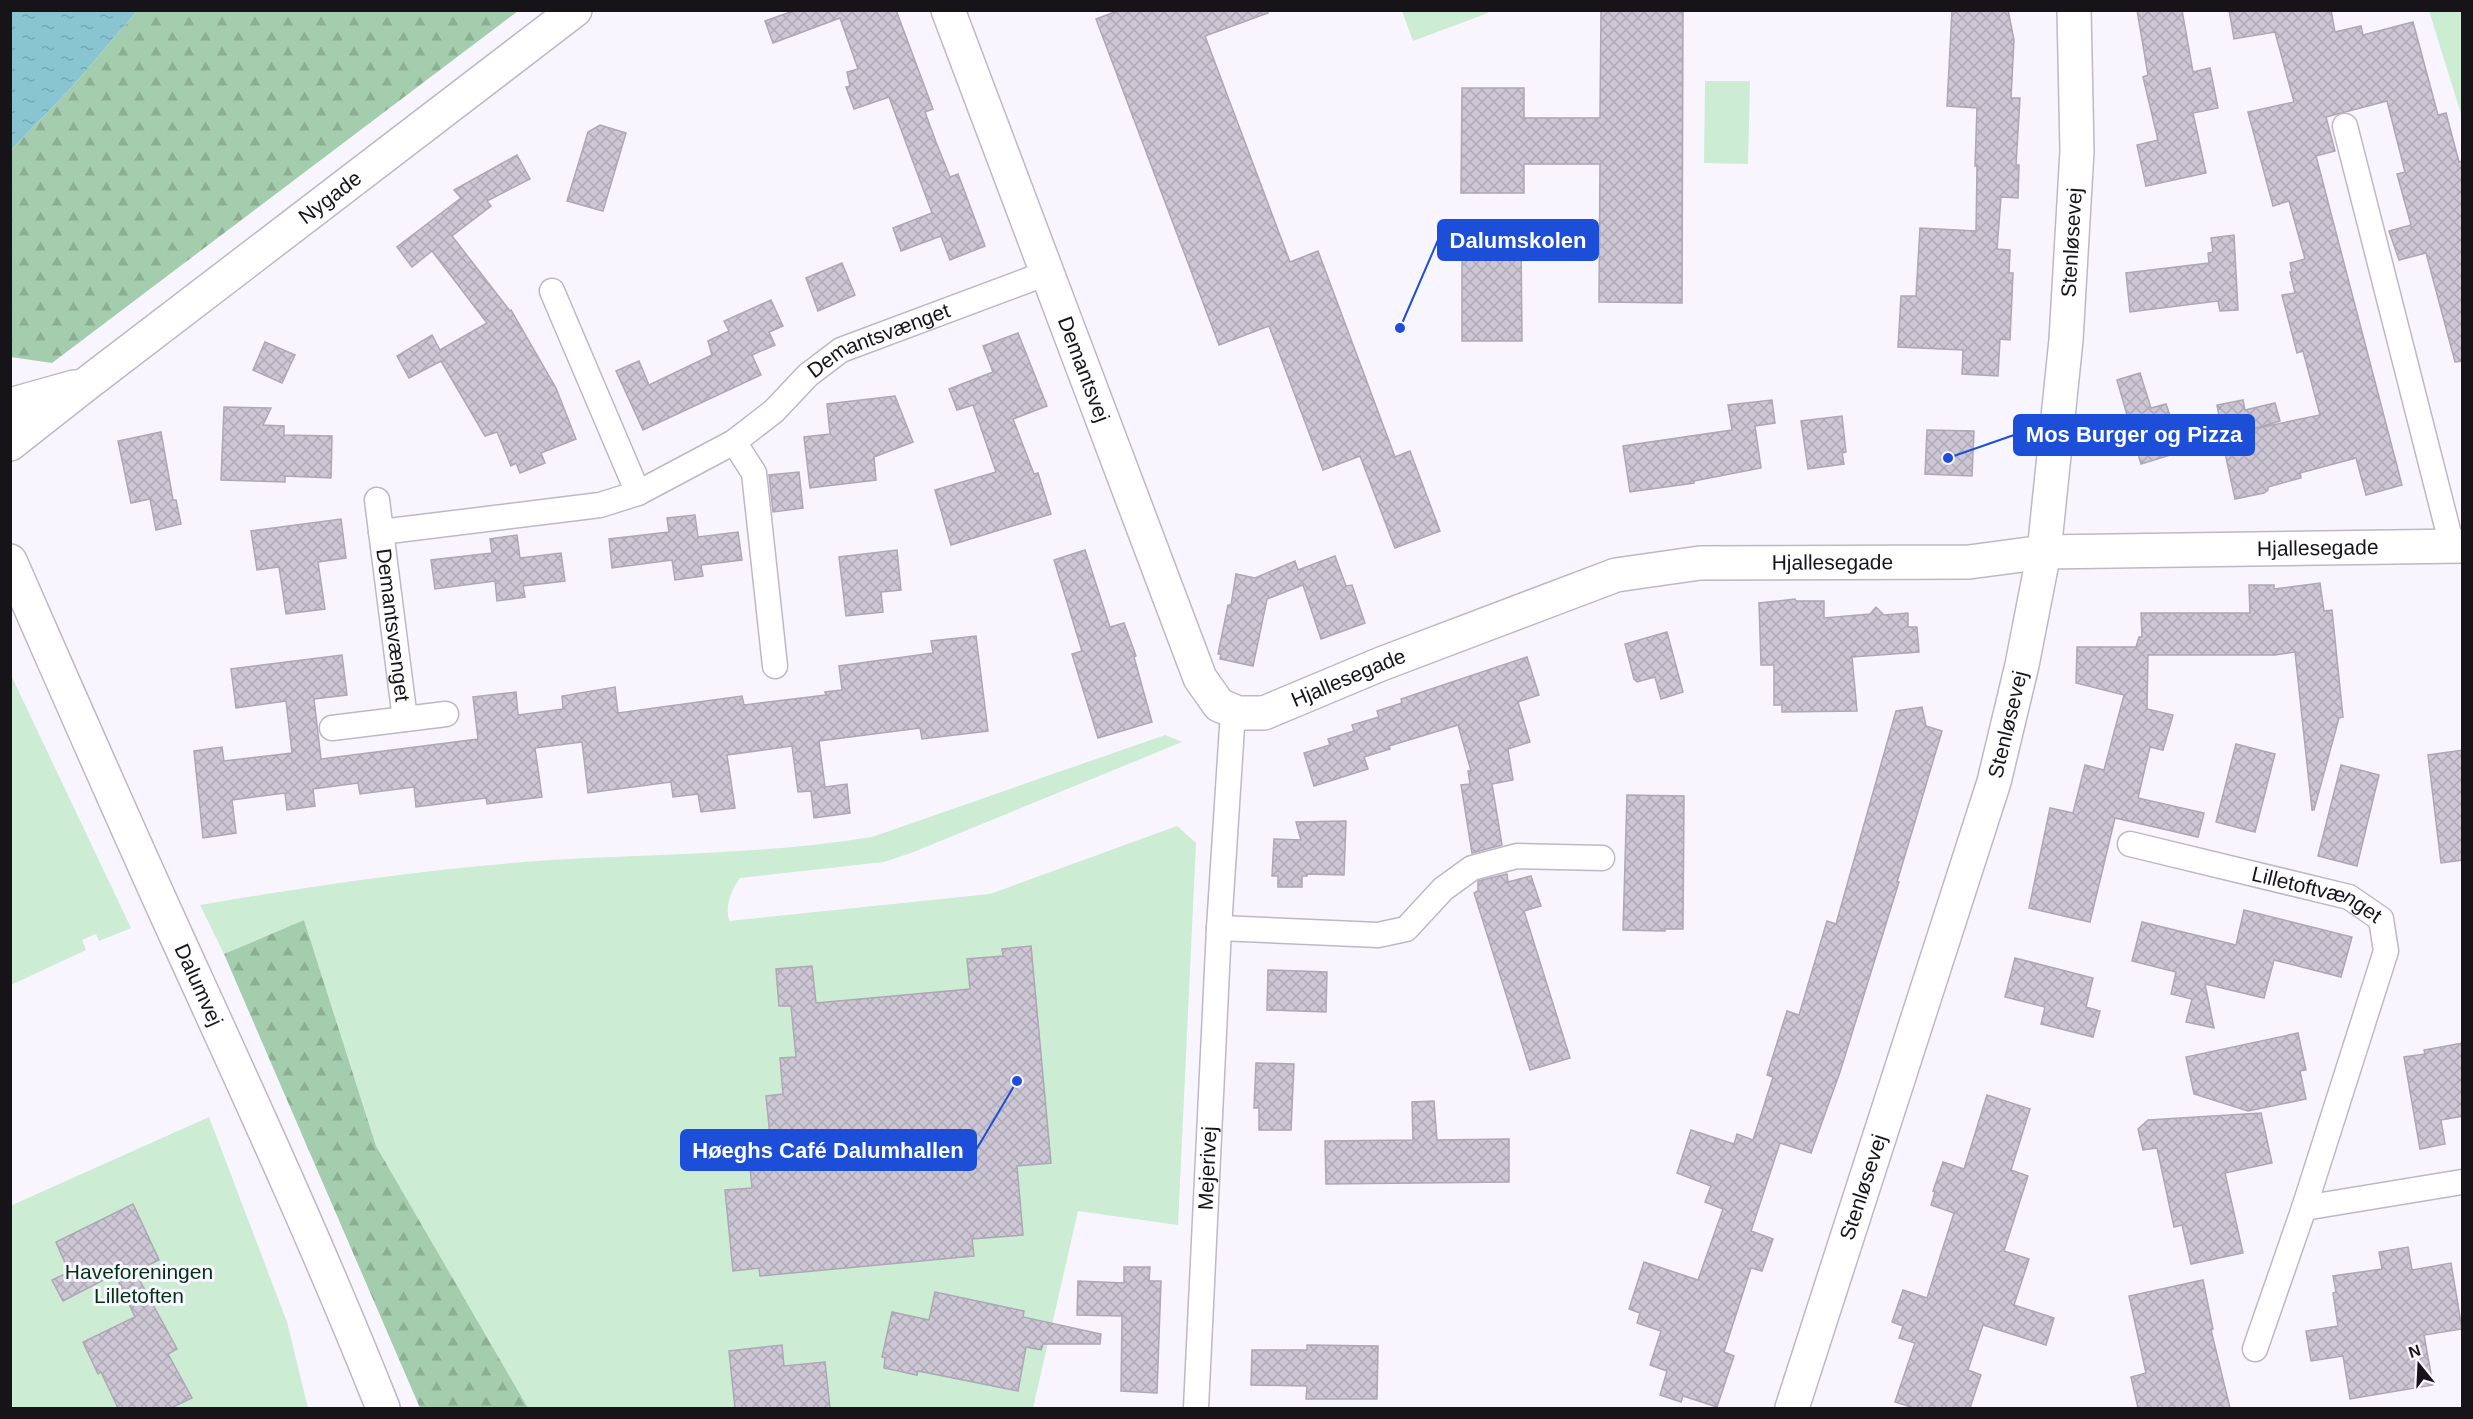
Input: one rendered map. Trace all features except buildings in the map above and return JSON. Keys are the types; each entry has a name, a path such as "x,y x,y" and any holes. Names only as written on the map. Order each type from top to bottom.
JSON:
{"street":[{"name":"Nygade","path":"10,444 574,10"},
{"name":"Demantsvej","path":"948,10 1200,678 1219,705 1238,713"},
{"name":"Stenløsevej","path":"1792,1408 1994,783 2022,665 2044,552 2067,328 2077,151 2074,10"},
{"name":"Hjallesegade","path":"1238,713 1264,713 1381,664 1616,575 1700,563 1969,562 2044,552 2457,546 2345,126"},
{"name":"Demantsvænget","path":"381,532 600,505 638,493 734,442 774,411 808,375 841,350 1047,273"},
{"path":"552,291 638,493"},
{"name":"Nygade","path":"10,405 85,385"},
{"path":"734,442 754,473 775,666"},
{"name":"Demantsvænget","path":"377,500 405,719"},
{"name":"Dalumvej","path":"10,561 249,1096 383,1408"},
{"name":"Mejerivej","path":"1196,1408 1219,928 1232,727 1238,713"},
{"name":"Demantsvænget","path":"332,728 446,714"},
{"name":"Lilletoftvænget","path":"2130,844 2349,897 2382,919 2386,951 2304,1208 2255,1348"},
{"path":"1219,928 1378,935 1406,929 1443,889 1472,868 1517,856 1602,858"},
{"path":"2304,1208 2463,1182"}],"green space":[{"path":"137,11 518,11 52,363 11,357 11,150 71,88"},
{"path":"1402,11 1487,11 1488,13 1413,41"},
{"path":"2429,11 2462,11 2462,117"},
{"path":"1705,81 1750,81 1748,164 1704,163"},
{"path":"10,673 131,928 99,941 96,934 82,940 86,950 11,985"},
{"path":"1165,735 1182,742 911,853 884,862 740,878 728,904 729,921 990,894 1177,826 1196,843 1178,1225 1078,1211 1033,1408 528,1408 376,1146 304,920 224,954 200,905 419,872 551,860 792,847 872,837"},
{"path":"304,920 376,1146 528,1408 420,1408 224,954"},
{"name":"Haveforeningen Lilletoften","path":"209,1117 287,1322 308,1408 11,1408 10,1206"}],"water":[{"path":"11,10 137,11 71,88 11,150"}],"place":[{"name":"Dalumskolen","path":"1400,328"},
{"name":"Mos Burger og Pizza","path":"1948,458"},
{"name":"Høeghs Café Dalumhallen","path":"1017,1081"}]}
